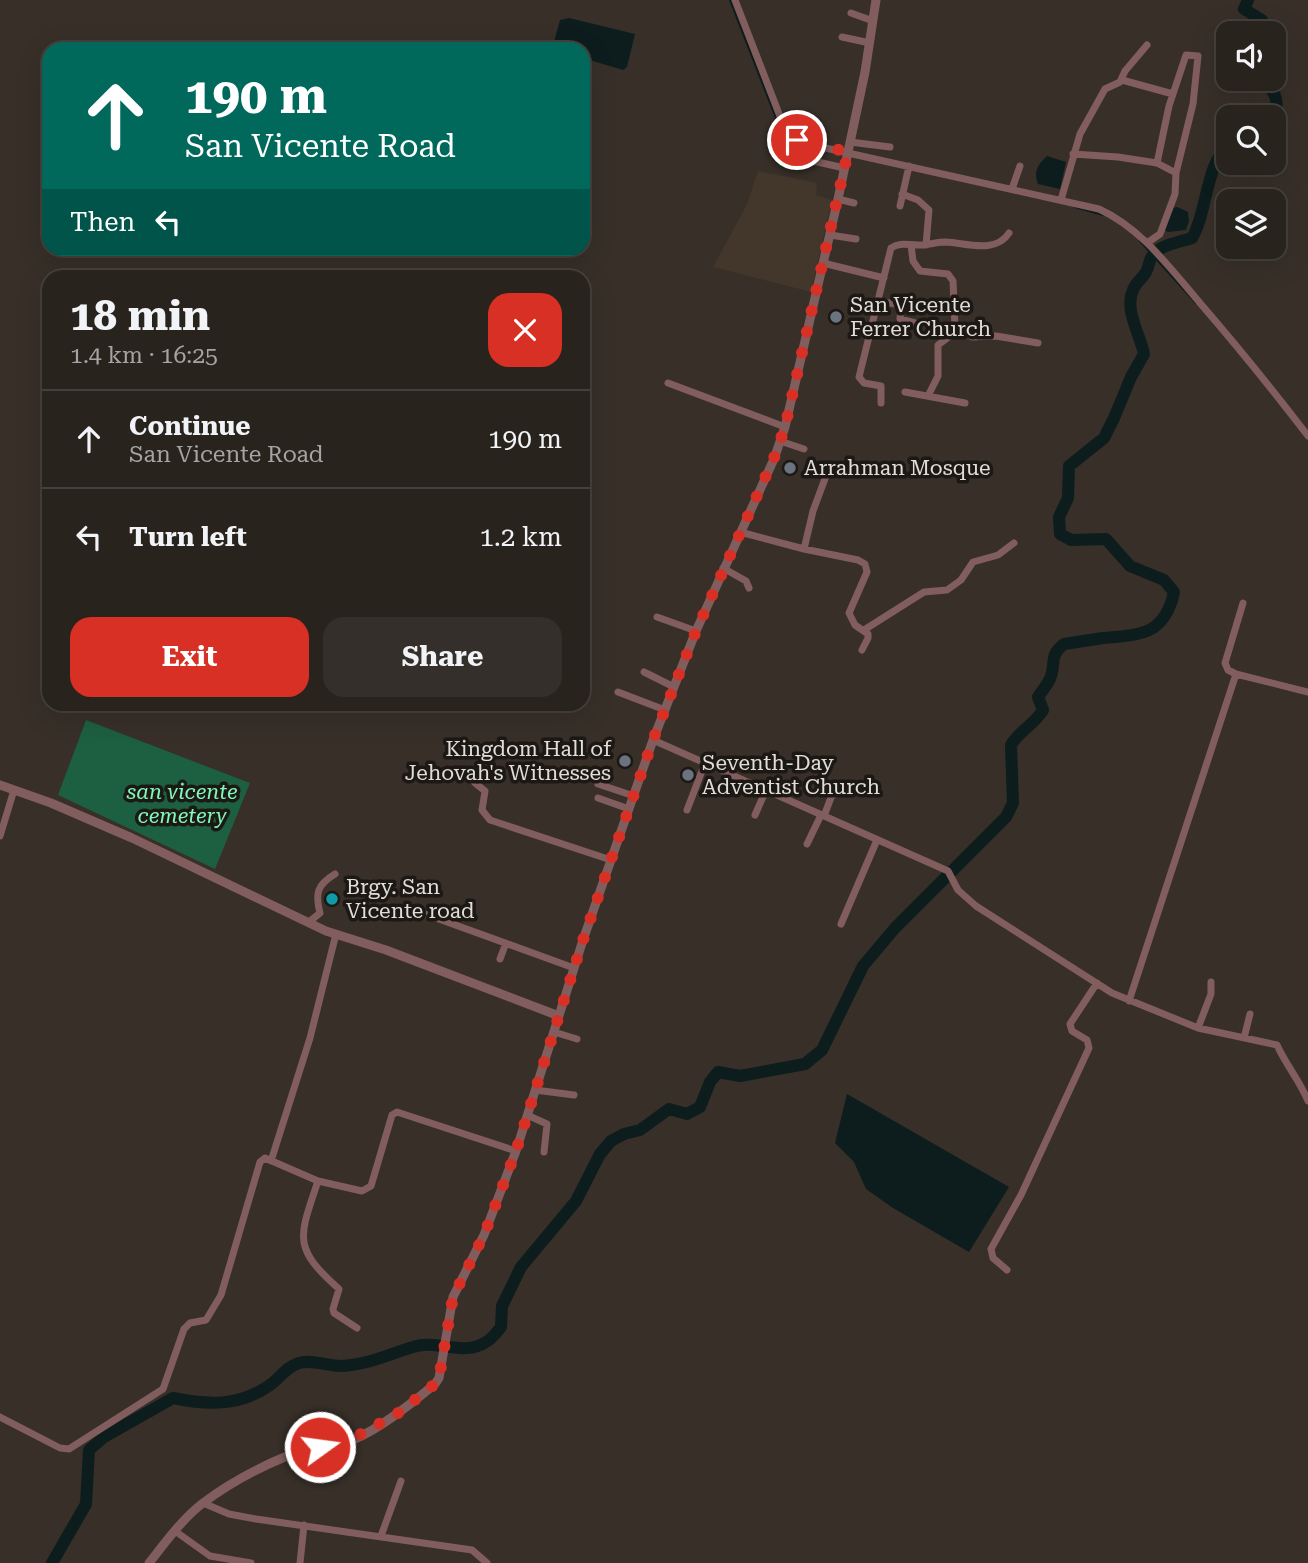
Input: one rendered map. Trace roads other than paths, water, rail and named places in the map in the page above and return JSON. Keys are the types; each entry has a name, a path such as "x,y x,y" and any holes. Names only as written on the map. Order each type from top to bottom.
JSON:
{"street":[{"path":"735,0 786,130 801,142 849,147 890,146"},
{"path":"149,1563 203,1503 262,1467 290,1454 349,1441 397,1414 435,1384 442,1367 453,1297 484,1235 516,1151 574,968 653,740 696,631 785,427 845,168 876,0"},
{"path":"851,13 873,22"},
{"path":"842,37 870,43"},
{"path":"1122,80 1125,71 1147,45"},
{"path":"1150,246 1160,234 1174,194 1176,173 1193,104 1198,56 1186,55 1173,94 1157,163"},
{"path":"1061,200 1080,134 1105,89 1122,80 1173,94"},
{"path":"849,147 909,166 1099,209 1114,216 1160,257 1245,354 1308,436"},
{"path":"1073,154 1157,163 1176,173"},
{"path":"796,157 845,168"},
{"path":"900,206 909,166"},
{"path":"1012,189 1020,166"},
{"path":"902,194 918,200 929,210 926,245"},
{"path":"838,199 854,203"},
{"path":"881,403 882,387 864,383 859,377 891,248 897,244 926,245 943,242 981,246 998,243 1009,233"},
{"path":"830,235 856,240"},
{"path":"911,245 913,261 920,271 947,274 953,279 955,328 950,336 938,345 938,376 928,396"},
{"path":"823,264 884,278"},
{"path":"878,301 898,305 901,308 900,319 915,323"},
{"path":"955,328 972,337 996,336 1038,343"},
{"path":"668,383 785,427"},
{"path":"905,392 965,403"},
{"path":"780,441 804,449"},
{"path":"804,550 813,511 826,476"},
{"path":"740,532 804,550 858,560 865,564 867,572 849,613 855,625 864,630 868,638 862,650"},
{"path":"864,630 924,592 947,590 961,580 973,562 998,555 1014,543"},
{"path":"723,568 745,580 749,588"},
{"path":"1243,603 1225,663 1228,670 1308,692"},
{"path":"657,617 696,631"},
{"path":"644,672 674,687"},
{"path":"1129,1001 1237,674"},
{"path":"618,692 665,710"},
{"path":"653,740 948,871 958,890 976,906 1129,1001 1198,1028 1277,1045 1308,1101"},
{"path":"687,810 705,763"},
{"path":"475,783 485,792 482,810 490,820 611,860"},
{"path":"598,784 634,796"},
{"path":"0,785 51,803 132,838 337,934 559,1016"},
{"path":"0,835 14,790"},
{"path":"755,815 766,790"},
{"path":"807,845 832,795"},
{"path":"598,798 629,809"},
{"path":"841,924 877,840"},
{"path":"309,922 320,913 317,902 320,885 335,874"},
{"path":"414,910 574,968"},
{"path":"271,1161 310,1038 337,934"},
{"path":"500,959 506,943"},
{"path":"1198,1028 1211,994 1212,982"},
{"path":"1007,1270 992,1258 991,1250 1021,1195 1089,1048 1087,1040 1072,1031 1070,1024 1097,983"},
{"path":"1244,1038 1250,1014"},
{"path":"554,1032 578,1039"},
{"path":"535,1090 574,1096"},
{"path":"0,1418 60,1448 69,1449 163,1389 184,1329 190,1324 206,1320 221,1295 260,1162 265,1158 318,1181 362,1191 371,1186 393,1115 397,1112 516,1151"},
{"path":"527,1115 543,1121 548,1126 544,1152"},
{"path":"318,1181 304,1230 303,1244 322,1274 339,1289 334,1313 358,1328"},
{"path":"320,1447 326,1469"},
{"path":"381,1536 401,1481"},
{"path":"203,1503 229,1514 472,1550 487,1563"},
{"path":"300,1563 304,1524"},
{"path":"175,1531 210,1556 251,1563"}],"waterway":[{"path":"730,0 781,131 797,144"},
{"path":"1248,0 1244,9 1262,21"},
{"path":"1272,91 1277,105"},
{"path":"52,1563 86,1504 89,1450 104,1437 173,1398 210,1403 247,1397 270,1385 299,1363 351,1365 422,1345 468,1348 486,1342 501,1327 502,1306 521,1267 576,1201 600,1154 611,1141 640,1130 669,1109 687,1114 700,1107 710,1082 718,1072 740,1076 805,1064 822,1050 863,966 895,928 1006,817 1013,803 1011,745 1043,710 1038,697 1050,679 1056,652 1064,644 1128,636 1149,630 1157,625 1170,606 1174,592 1164,580 1130,566 1106,539 1071,540 1060,534 1059,517 1068,498 1069,466 1104,438 1144,354 1131,314 1134,287 1146,272 1155,252 1192,238 1216,162"},
{"path":"1075,207 1103,215"},
{"path":"1139,240 1196,303"}],"place":[{"name":"San Vicente Ferrer Church","path":"836,317"},
{"name":"Arrahman Mosque","path":"790,468"},
{"name":"Kingdom Hall of Jehovah's Witnesses","path":"625,761"},
{"name":"Seventh-Day Adventist Church","path":"688,775"},
{"name":"Brgy. San Vicente road","path":"332,899"}],"park label":[{"name":"san vicente cemetery","path":"182,804"}]}
